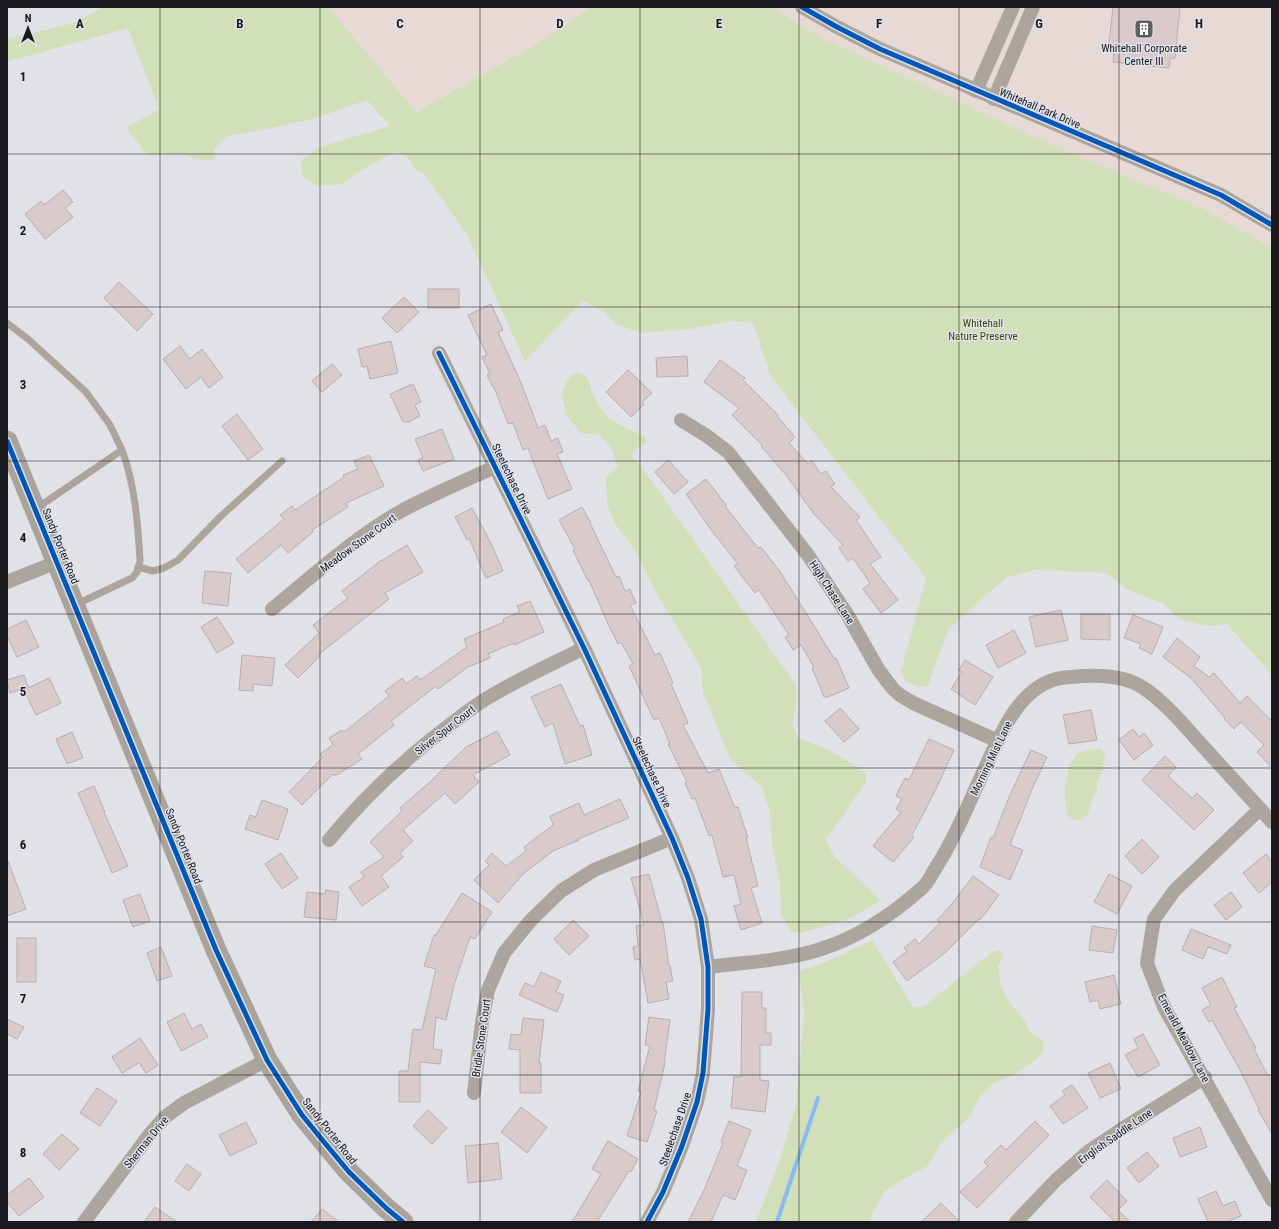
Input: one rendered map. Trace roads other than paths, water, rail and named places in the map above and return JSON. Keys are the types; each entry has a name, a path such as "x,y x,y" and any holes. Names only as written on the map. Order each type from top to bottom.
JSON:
{"street":[{"name":"Whitehall Park Drive","path":"802,7 880,49 1221,195 1272,225"},
{"path":"976,91 1013,7"},
{"path":"994,99 1033,7"},
{"name":"Steelechase Drive","path":"439,353 584,648 672,838 688,878 701,919 708,967 708,1009 702,1073 697,1102 682,1146 663,1192 647,1222"},
{"name":"High Chase Lane","path":"681,420 712,439 728,452 808,556 847,614 878,669 900,696 998,741"},
{"name":"Sandy Porter Road","path":"7,441 216,950 266,1060 302,1115 349,1172 403,1222"},
{"name":"Meadow Stone Court","path":"272,610 335,557 370,531 410,507 495,467"},
{"path":"7,582 57,562"},
{"name":"Silver Spur Court","path":"328,840 373,790 405,761 462,715 508,686 584,648"},
{"name":"Morning Mist Lane","path":"708,967 785,958 821,950 856,936 890,914 924,886 947,851 998,741 1019,706 1030,693 1043,684 1056,679 1097,675 1118,678 1141,686 1162,703 1184,725 1272,822"},
{"name":"Emerald Meadow Lane","path":"1260,809 1187,878 1154,919 1147,963 1164,1007 1205,1077 1272,1200"},
{"name":"Bridle Stone Court","path":"474,1093 482,1022 488,990 504,953 531,920 561,891 594,870 672,838"},
{"name":"Sherman Drive","path":"84,1222 150,1134 165,1117 184,1103 266,1060"},
{"name":"English Saddle Lane","path":"1016,1222 1056,1180 1089,1151 1205,1077"}],"lane":[{"path":"7,324 28,339 86,392 110,425 127,464 133,490 139,546 140,561 137,572 132,578 75,605"},
{"path":"36,510 122,450"},
{"path":"138,567 153,571 164,568 178,560 221,516 282,461"}],"waterway":[{"path":"777,1222 818,1098"}],"place":[{"name":"Whitehall Corporate Center III","path":"1144,29"}],"park label":[{"name":"Whitehall Nature Preserve","path":"983,329"}]}
